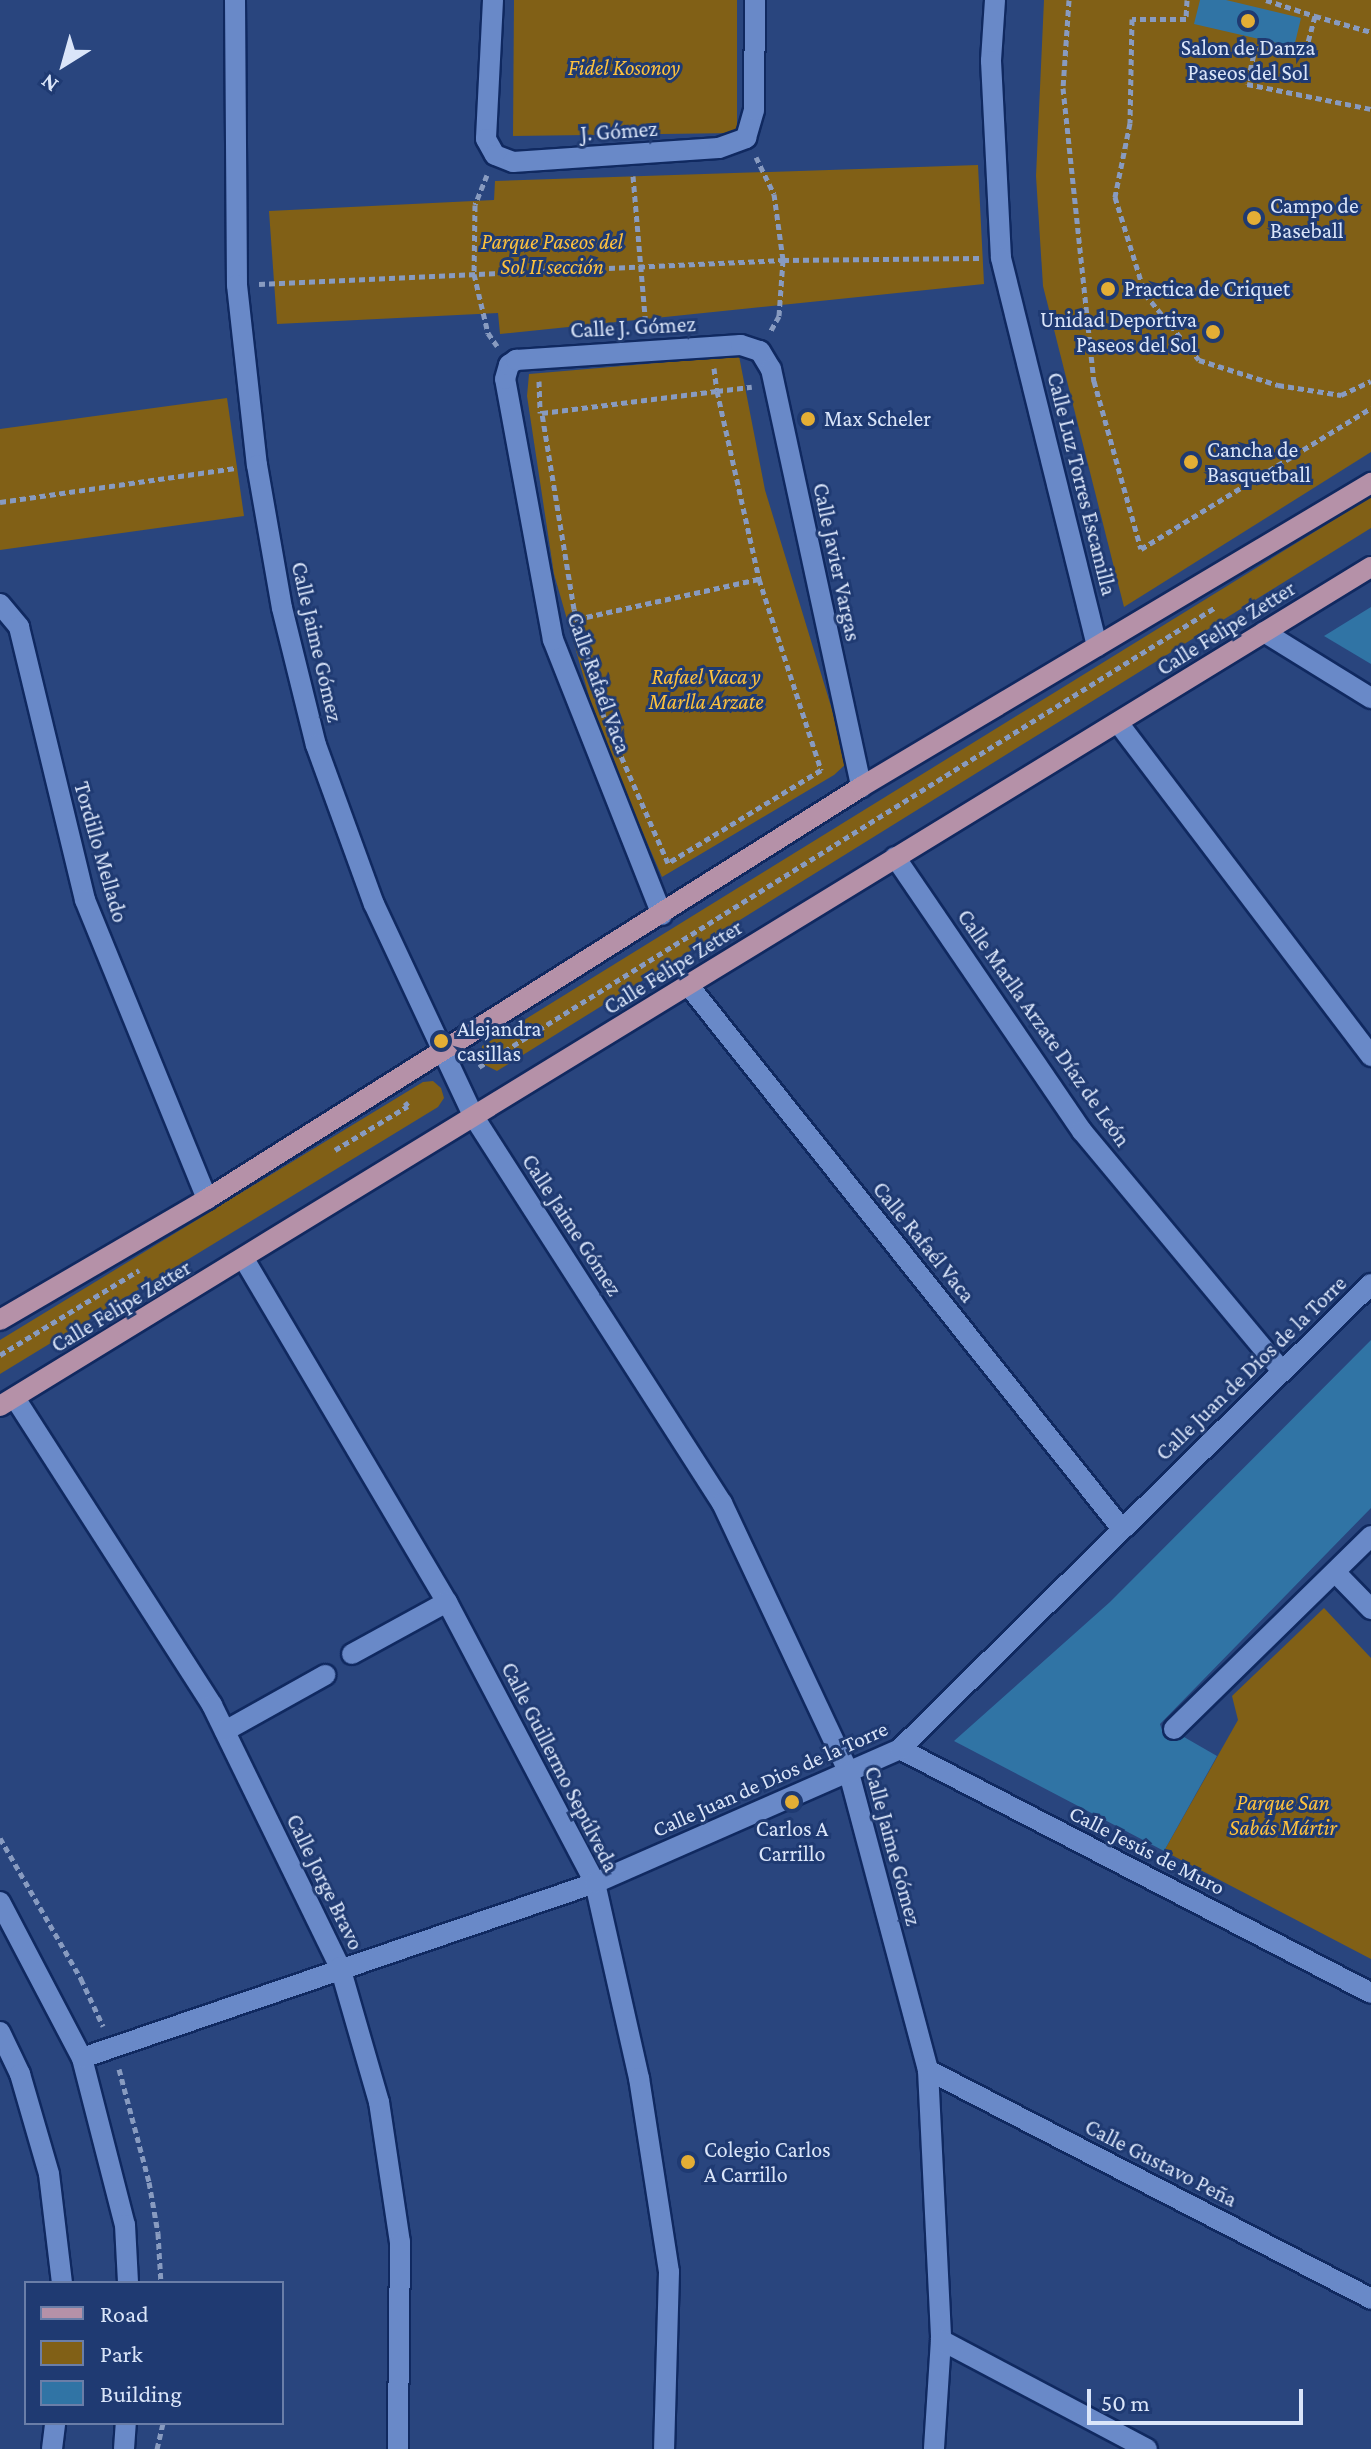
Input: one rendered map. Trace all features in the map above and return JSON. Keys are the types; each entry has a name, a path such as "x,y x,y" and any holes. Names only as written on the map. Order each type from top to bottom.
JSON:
{"main road":[{"path":"0,1320 207,1199 861,787 1371,483"},
{"name":"Calle Felipe Zetter","path":"8,1402 1371,567"}],"street":[{"name":"Calle Jaime Gómez","path":"235,0 237,285 257,465 282,608 316,745 374,904 474,1117 722,1503 849,1773 928,2070 941,2340 934,2449"},
{"path":"493,0 486,139 495,155"},
{"path":"746,138 754,110 755,0"},
{"name":"Calle Luz Torres Escamilla","path":"995,0 991,61 1001,258 1097,646"},
{"name":"J. Gómez","path":"495,155 513,162 719,148 746,138"},
{"name":"Calle J. Gómez","path":"509,365 524,357 648,350 741,345 760,351"},
{"name":"Calle Javier Vargas","path":"760,351 771,369 861,787"},
{"name":"Calle Rafaél Vaca","path":"509,365 505,379 553,640 662,915"},
{"name":"Tordillo Mellado","path":"0,604 19,627 85,900 207,1199"},
{"path":"1264,632 1371,698"},
{"path":"1119,724 1371,1056"},
{"name":"Calle Marlla Arzate Díaz de León","path":"895,857 1082,1131 1281,1370"},
{"name":"Calle Rafaél Vaca","path":"689,986 1122,1529"},
{"name":"Calle Guillermo Sepúlveda","path":"244,1259 447,1602 595,1883 639,2078 669,2272 664,2449"},
{"name":"Calle Juan de Dios de la Torre","path":"82,2058 340,1967 595,1883 900,1749 1371,1284"},
{"name":"Calle Jorge Bravo","path":"8,1402 212,1705 340,1967 379,2102 400,2242 398,2449"},
{"path":"1174,1729 1371,1536"},
{"path":"1335,1572 1371,1609"},
{"path":"352,1654 447,1602"},
{"path":"225,1731 325,1675"},
{"name":"Calle Jesús de Muro","path":"900,1749 1371,1993"},
{"path":"0,1902 82,2058 125,2225 128,2281"},
{"path":"0,2032 20,2074 49,2174 62,2281"},
{"name":"Calle Gustavo Peña","path":"928,2070 1371,2299"},
{"path":"941,2340 1147,2449"},
{"path":"52,2449 55,2425"},
{"path":"124,2449 126,2425"}],"path":[{"path":"1069,0 1063,88 1094,381 1141,549 1371,408"},
{"path":"1187,0 1186,19 1132,19 1130,123 1115,197 1145,294 1199,360 1278,385 1341,395 1371,381"},
{"path":"1266,0 1371,32"},
{"path":"1315,16 1305,53 1256,45 1247,84 1371,109"},
{"path":"746,138 774,194 783,260 779,316 760,351"},
{"path":"631,154 648,350"},
{"path":"495,155 475,205 474,274 488,333 509,365"},
{"path":"237,285 783,260 1001,258"},
{"path":"711,347 717,391 759,579 821,770 668,863 604,717 577,619 542,413 717,391 774,384"},
{"path":"0,502 257,465"},
{"path":"577,619 759,579"},
{"path":"479,1067 1222,603"},
{"path":"157,2449 163,2425"}],"green space":[{"name":"Fidel Kosonoy","path":"514,0 737,0 737,133 513,136"},
{"name":"Unidad Deportiva Paseos del Sol","path":"1044,0 1371,0 1371,452 1124,607 1043,286 1036,176"},
{"name":"Parque Paseos del Sol II sección","path":"978,165 984,284 500,334 498,313 277,324 269,211 494,200 495,181"},
{"name":"Rafael Vaca y Marlla Arzate","path":"739,356 765,490 848,762 834,775 662,877 599,731 554,574 527,396 529,374"},
{"path":"227,398 244,516 0,550 0,429"},
{"path":"1371,497 1371,528 497,1071 481,1063 482,1046"},
{"path":"433,1081 441,1088 444,1098 438,1107 0,1374 0,1340 423,1082"},
{"name":"Parque San Sabás Mártir","path":"1324,1608 1371,1658 1371,1959 1164,1851 1238,1720 1232,1696"}],"building":[{"name":"Salon de Danza Paseos del Sol","path":"1200,0 1226,0 1301,18 1294,47 1194,24"},
{"path":"1371,607 1371,664 1324,636"},
{"path":"1371,1340 1371,1508 1160,1724 1164,1737 1170,1741 1184,1737 1217,1756 1164,1851 954,1741 1110,1602"}],"place":[{"name":"Salon de Danza Paseos del Sol","path":"1248,21"},
{"name":"Campo de Baseball","path":"1254,218"},
{"name":"Practica de Criquet","path":"1108,289"},
{"name":"Unidad Deportiva Paseos del Sol","path":"1213,332"},
{"name":"Max Scheler","path":"808,419"},
{"name":"Cancha de Basquetball","path":"1191,462"},
{"name":"Alejandra casillas","path":"441,1041"},
{"name":"Carlos A Carrillo","path":"792,1802"},
{"name":"Colegio Carlos A Carrillo","path":"688,2162"}]}
